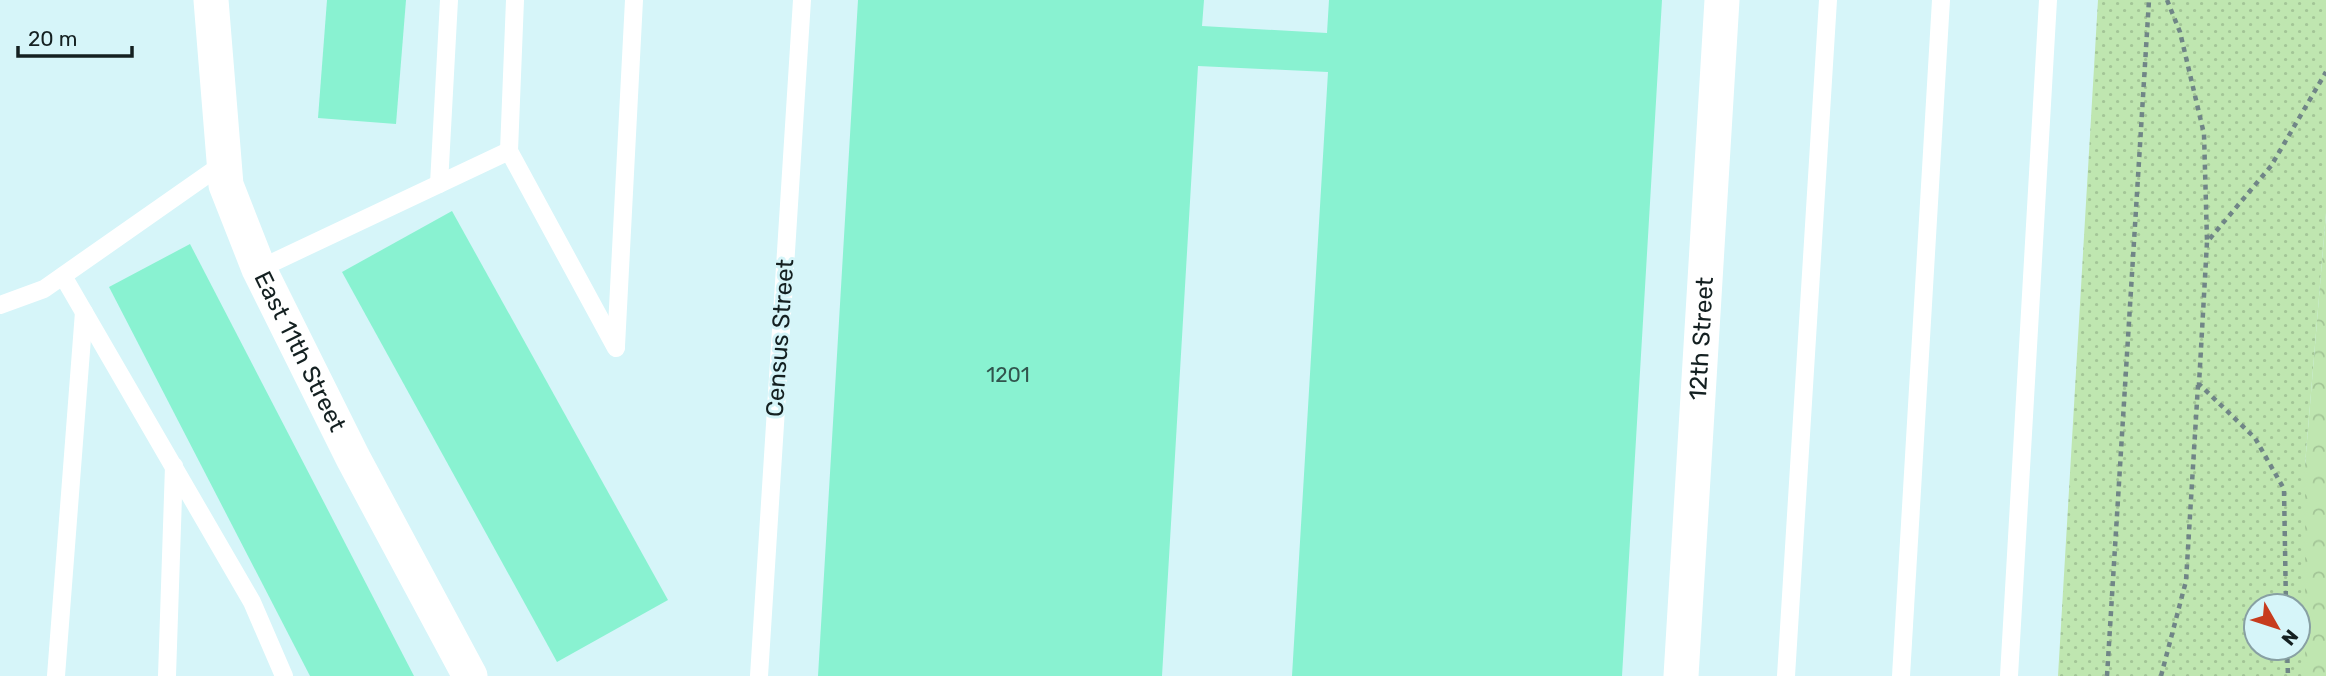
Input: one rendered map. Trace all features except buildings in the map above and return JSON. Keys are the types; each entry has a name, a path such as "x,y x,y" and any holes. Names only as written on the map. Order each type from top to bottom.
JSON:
{"street":[{"name":"12th Street","path":"1681,676 1722,0"},
{"name":"East 11th Street","path":"201,1 226,185 259,270 353,458 470,676"}],"lane":[{"path":"439,184 449,0"},
{"path":"515,0 509,151 616,348 634,0"},
{"name":"Census Street","path":"759,676 802,0"},
{"path":"1786,676 1828,0"},
{"path":"1901,676 1941,0"},
{"path":"2009,676 2048,0"},
{"path":"259,270 509,151"},
{"path":"0,305 44,289 224,163"},
{"path":"63,276 252,602 284,676"},
{"path":"56,676 84,312"},
{"path":"167,676 174,466"}],"path":[{"path":"2107,676 2148,0"},
{"path":"2161,676 2186,581 2207,242 2204,134 2180,32 2167,0"},
{"path":"2207,242 2271,166 2326,72"},
{"path":"2199,384 2255,438 2284,489 2286,592"}],"green space":[{"path":"2098,0 2326,0 2326,213 2305,465 2305,592 2242,592 2242,662 2305,662 2305,676 2058,676"},
{"path":"2326,213 2326,676 2305,676 2305,662 2312,662 2312,592 2305,592 2305,465"}]}
